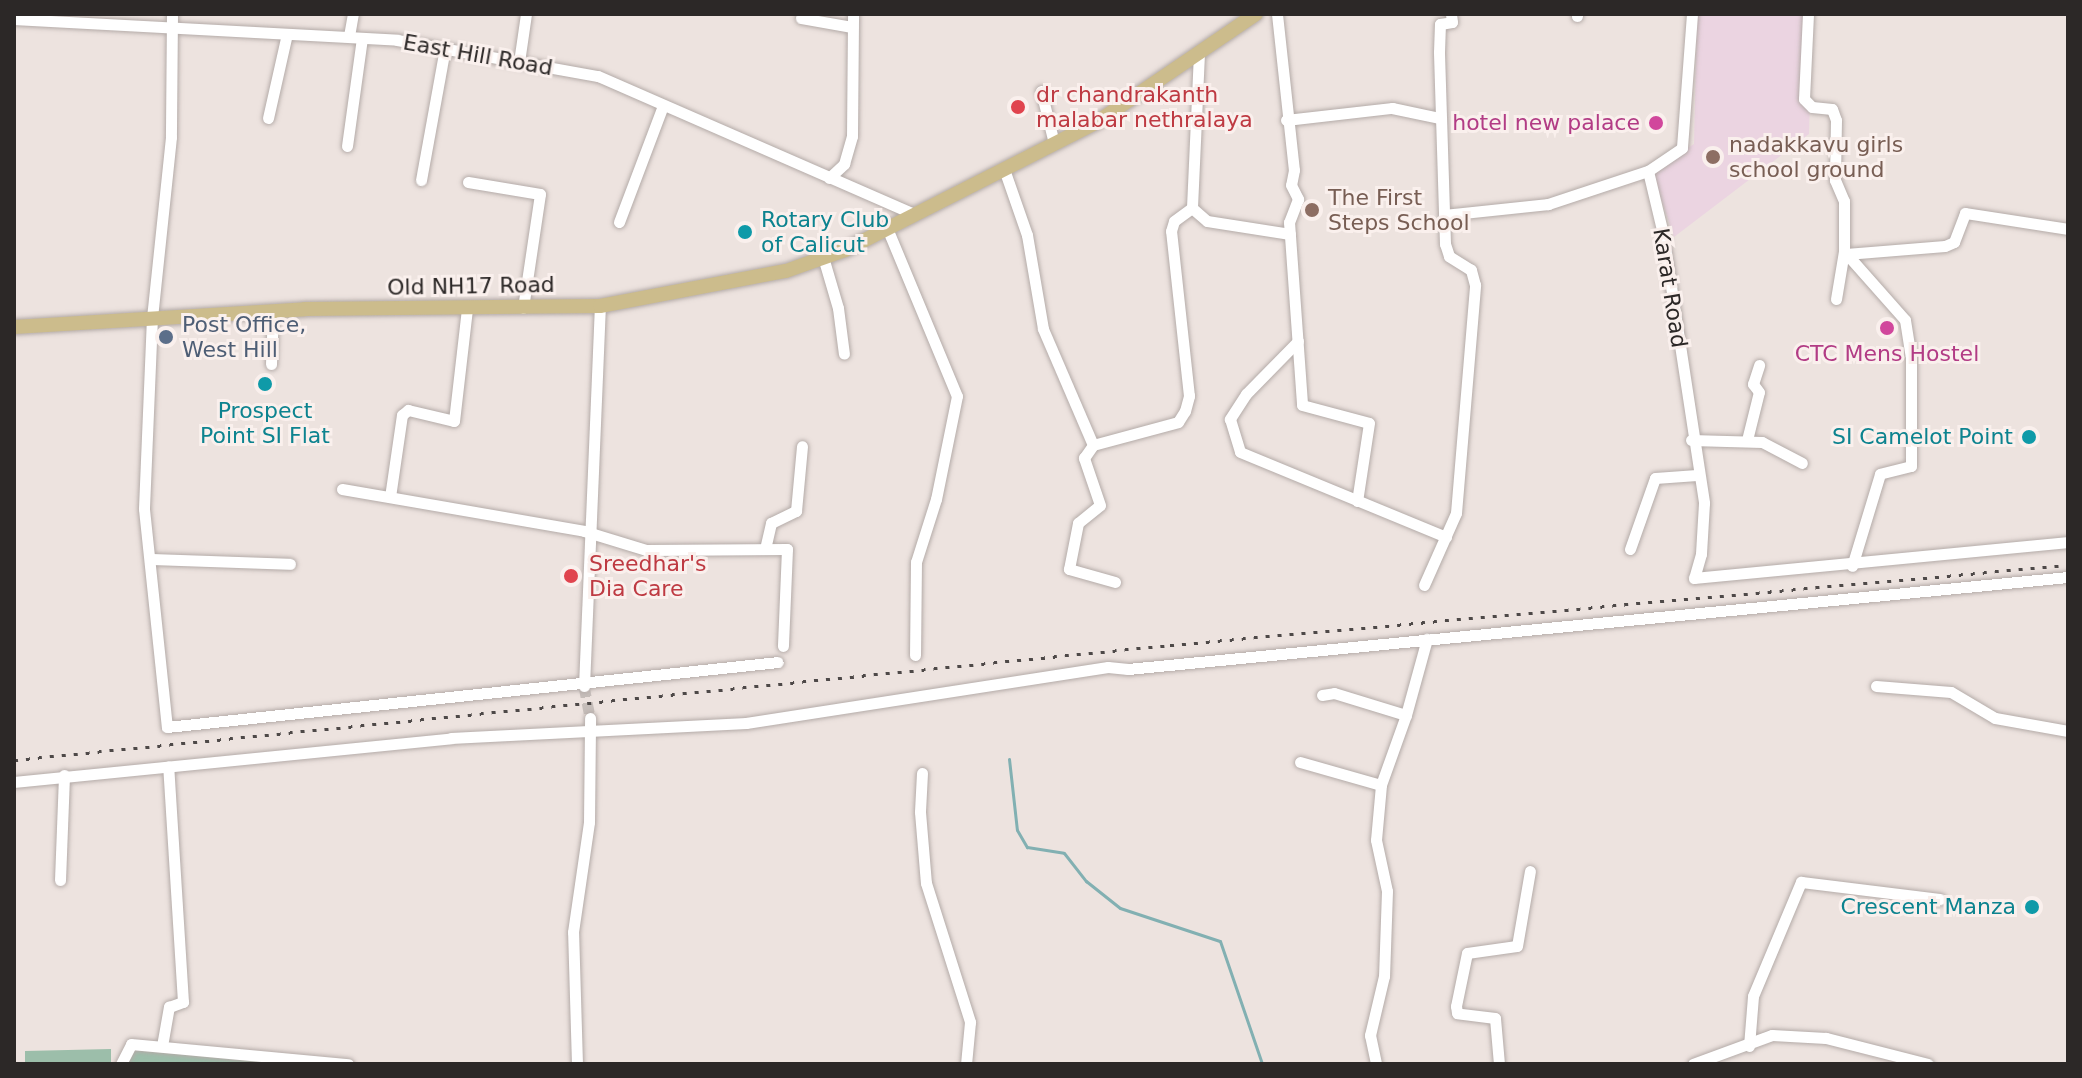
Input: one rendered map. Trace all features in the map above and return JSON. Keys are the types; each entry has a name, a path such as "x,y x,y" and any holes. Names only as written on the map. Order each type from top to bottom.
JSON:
{"main road":[{"name":"Old NH17 Road","path":"14,327 273,311 600,306 786,271 887,228 1097,122 1256,14"}],"street":[{"path":"172,14 171,137 152,317 144,509 167,727 584,686 778,662"},
{"path":"349,36 353,14"},
{"path":"519,62 526,14"},
{"path":"829,178 844,164 852,136 853,14"},
{"path":"1277,14 1286,120 1294,170 1291,185 1298,199 1290,234 1302,405 1369,423 1357,501"},
{"path":"1424,585 1456,513 1475,285 1471,270 1449,256 1444,215 1440,24 1452,22 1451,14"},
{"path":"1444,215 1548,204 1648,171 1682,148 1692,14"},
{"path":"1808,14 1804,99 1812,107 1832,109 1836,120 1835,180 1844,201 1845,253 1836,299"},
{"path":"801,18 852,27"},
{"name":"East Hill Road","path":"14,19 172,30 349,36 445,48 598,76 662,108 914,214"},
{"path":"268,118 287,34"},
{"path":"347,146 362,38"},
{"path":"421,180 445,48"},
{"path":"1192,208 1199,53"},
{"path":"1041,91 1054,143"},
{"path":"619,222 662,108"},
{"path":"1286,120 1392,108 1440,118"},
{"path":"1004,169 1027,235 1043,329 1093,445"},
{"name":"Karat Road","path":"1648,171 1663,234 1691,440 1704,503 1701,554 1694,578 1852,566"},
{"path":"468,182 540,194 523,308"},
{"path":"1192,208 1207,221 1290,234"},
{"path":"1115,582 1069,569 1078,523 1100,505 1084,458 1093,445 1178,422 1185,411 1187,366 1171,231 1174,221 1192,208"},
{"path":"1845,253 1945,246 1954,242 1965,213 2068,229"},
{"path":"887,228 957,396 936,499 916,562 915,655"},
{"path":"1845,253 1905,320 1911,356 1911,466 1880,474 1852,566 2068,542"},
{"path":"823,257 838,308 844,354"},
{"path":"584,686 600,306"},
{"path":"390,497 402,415 408,410 454,421 467,309"},
{"path":"271,364 273,311"},
{"path":"1298,341 1246,394 1230,419 1240,452 1446,537"},
{"path":"1747,440 1759,392 1753,384 1759,365"},
{"path":"1691,440 1747,440 1802,463"},
{"path":"765,549 771,523 796,511 802,446"},
{"path":"1630,549 1655,478 1697,475"},
{"path":"342,489 590,532 646,550 787,549 783,646"},
{"path":"150,559 290,564"},
{"path":"14,782 451,738 746,723 1108,667 2068,577"},
{"path":"1376,1064 1370,1035 1384,976 1387,891 1385,867 1377,858 1381,785 1406,715 1427,639"},
{"path":"1876,686 1951,692 1995,718 2068,731"},
{"path":"1322,695 1406,715"},
{"path":"577,1064 573,932 589,822 590,718"},
{"path":"1300,762 1381,785"},
{"path":"162,1046 169,1007 183,1002 168,766"},
{"path":"922,773 926,883 970,1022 966,1064"},
{"path":"60,880 64,775"},
{"path":"1499,1064 1495,1018 1457,1013 1456,1006 1467,953 1517,946 1530,871"},
{"path":"1749,1046 1753,996 1801,882 1940,899"},
{"path":"1693,1064 1709,1061 1772,1035 1826,1038 1928,1064"},
{"path":"121,1064 131,1044 348,1064"}],"shaded area":[{"path":"1697,14 1812,14 1809,134 1674,237 1654,178 1657,168 1694,144"}],"green space":[{"path":"111,1049 111,1064 25,1064 25,1051"},
{"path":"134,1050 296,1064 124,1064"}],"waterway":[{"path":"1009,759 1017,830 1027,847 1064,853 1086,881 1120,908 1220,941 1262,1064"}],"tunnel":[{"path":"584,686 590,718"}],"railway":[{"path":"14,760 1170,645 2068,565"}],"place":[{"name":"dr chandrakanth malabar nethralaya","path":"1018,107"},
{"name":"hotel new palace","path":"1656,123"},
{"name":"nadakkavu girls school ground","path":"1713,157"},
{"name":"The First Steps School","path":"1312,210"},
{"name":"Rotary Club of Calicut","path":"745,232"},
{"name":"CTC Mens Hostel","path":"1887,328"},
{"name":"Post Office, West Hill","path":"166,337"},
{"name":"Prospect Point SI Flat","path":"265,384"},
{"name":"SI Camelot Point","path":"2029,437"},
{"name":"Sreedhar's Dia Care","path":"571,576"},
{"name":"Crescent Manza","path":"2032,907"}]}
